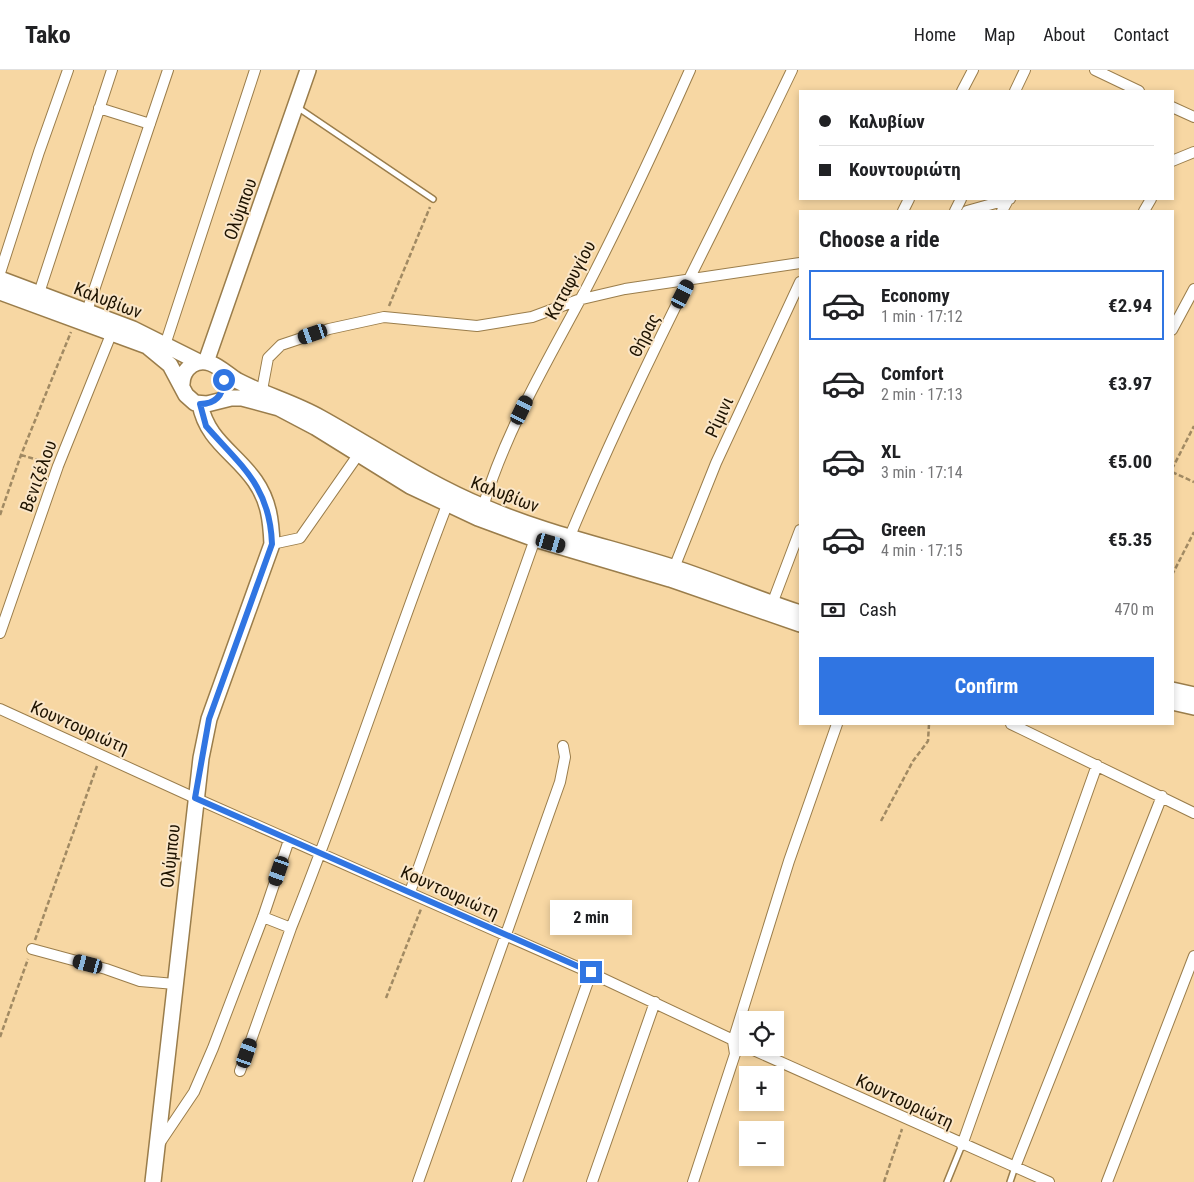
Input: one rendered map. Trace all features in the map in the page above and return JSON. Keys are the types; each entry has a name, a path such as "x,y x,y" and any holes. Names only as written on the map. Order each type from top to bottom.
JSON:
{"main road":[{"name":"Ολύμπου","path":"207,363 308,70"},
{"name":"Καλυβίων","path":"0,279 39,293 112,332 147,346 170,365 182,384 186,395 207,403 242,398 279,408 315,427 358,455 447,505 535,539 618,562 799,624"},
{"name":"Καλυβίων","path":"0,292 81,315 165,345 207,363 230,376 321,418 416,474 510,518 674,568 799,613"},
{"path":"182,384 182,378 188,367 207,363 224,380 220,396 207,403 206,426 255,481 266,500 271,519 272,544"},
{"name":"Ολύμπου","path":"153,1182 195,798 209,719 272,544"},
{"path":"1174,691 1193,696"},
{"path":"1174,701 1193,696"}],"street":[{"path":"0,274 39,152 68,70"},
{"path":"39,293 112,70"},
{"path":"81,315 168,70"},
{"path":"165,345 255,70"},
{"name":"Καταφυγίου","path":"483,507 490,482 522,410 647,164 690,70"},
{"name":"Θήρας","path":"570,536 635,388 691,278 792,70"},
{"path":"963,90 973,70"},
{"path":"1015,90 1025,70"},
{"path":"1095,70 1137,90"},
{"path":"99,108 150,124"},
{"path":"1174,108 1194,117"},
{"path":"1174,160 1194,152"},
{"path":"970,210 1006,200"},
{"path":"262,390 268,358 282,345 329,329 384,316 477,326 532,316 578,300 691,278 799,264"},
{"name":"Ρίμινι","path":"674,568 716,463 799,284"},
{"path":"1174,326 1194,289"},
{"name":"Βενιζέλου","path":"0,633 58,466 112,332"},
{"path":"272,544 300,538 358,455"},
{"path":"240,1071 447,505"},
{"path":"772,604 799,533"},
{"path":"410,892 535,539"},
{"name":"Κουντουριώτη","path":"0,709 289,840 591,972 739,1043"},
{"path":"693,1182 735,1054 733,1040 789,861 837,725"},
{"path":"1013,725 1194,813"},
{"path":"418,1182 560,782 565,757 563,746"},
{"path":"962,1145 1097,765"},
{"path":"1015,1167 1162,796"},
{"path":"158,1144 194,1092 263,917 289,840"},
{"path":"263,917 291,928"},
{"path":"32,949 106,969 140,981 176,984"},
{"path":"1106,1182 1194,956"},
{"path":"516,1182 591,972"},
{"path":"592,1182 655,1002"},
{"name":"Κουντουριώτη","path":"768,1056 962,1145 1049,1182"}],"lane":[{"path":"296,107 433,200"},
{"path":"947,1182 962,1145"},
{"path":"1010,1182 1015,1167"}],"path":[{"path":"384,316 433,200"},
{"path":"0,515 21,455 81,315"},
{"path":"1174,467 1194,426"},
{"path":"21,455 58,466"},
{"path":"1174,472 1194,482"},
{"path":"1174,571 1194,532"},
{"path":"881,821 913,760 928,741 929,725"},
{"path":"0,1038 102,754"},
{"path":"386,998 425,899"},
{"path":"884,1182 906,1118"}],"route":[{"path":"224,380 224,388 220,396 214,402 200,404 202,416 206,426 255,481 266,500 271,519 272,544 209,719 195,798 591,972"}]}
